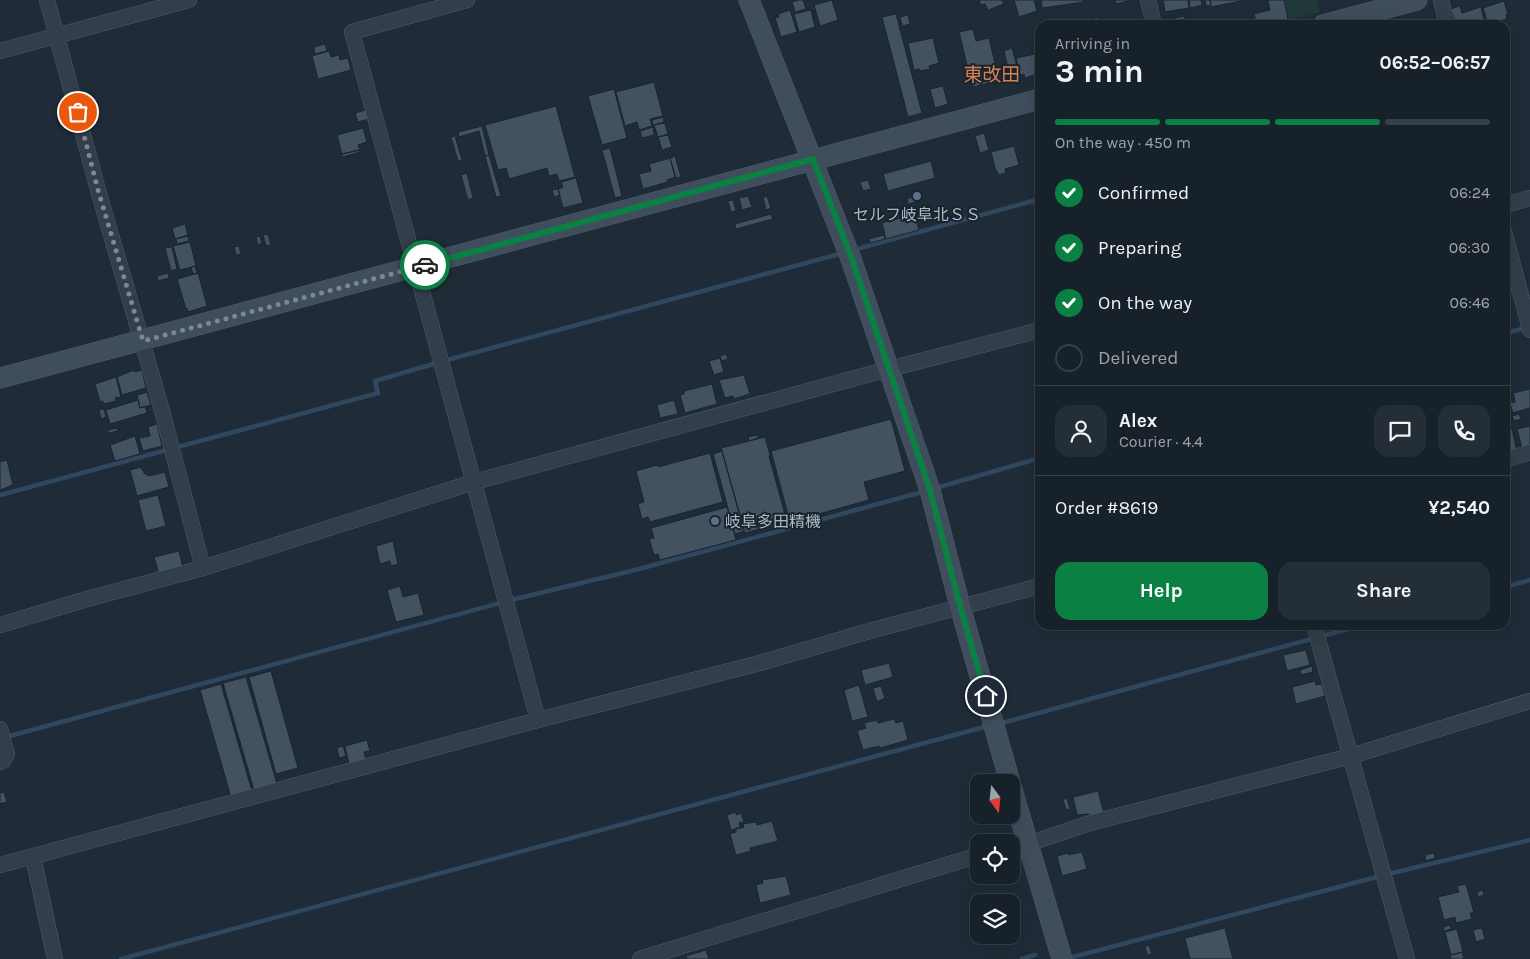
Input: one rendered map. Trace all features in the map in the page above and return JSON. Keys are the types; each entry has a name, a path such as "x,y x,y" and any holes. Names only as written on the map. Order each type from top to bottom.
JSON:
{"street":[{"path":"47,0 58,35 98,190 143,341 203,568"},
{"path":"0,51 189,0"},
{"path":"467,0 352,32 538,720"},
{"path":"1148,0 1153,20"},
{"path":"1342,20 1417,0"},
{"path":"1441,0 1446,20"},
{"path":"753,1 852,259 930,490 960,606 1008,774"},
{"path":"0,378 1035,100"},
{"path":"1510,204 1530,198"},
{"path":"1510,253 1530,330"},
{"path":"0,625 87,599 203,568 474,482 1035,331"},
{"path":"1510,458 1530,452"},
{"path":"0,865 538,720 760,663 960,606 1035,587"},
{"path":"1315,630 1407,959"},
{"path":"1022,842 1351,756 1530,701"},
{"path":"0,729 7,754 4,760 0,762"},
{"path":"1019,824 1022,842 1062,959"},
{"path":"33,857 55,959"},
{"path":"640,959 970,857"}],"green space":[{"path":"1283,0 1317,0 1320,12 1294,20 1287,20"}],"building":[{"path":"803,0 806,9 795,12 792,2"},
{"path":"832,0 838,20 820,26 814,5"},
{"path":"979,0 1002,0 1004,4 988,10 985,4 981,5"},
{"path":"1014,0 1034,0 1037,11 1019,17"},
{"path":"1041,0 1083,0 1084,2 1042,8"},
{"path":"1115,0 1132,0 1116,4"},
{"path":"1163,0 1188,0 1189,8 1165,12"},
{"path":"1189,0 1201,0 1202,5 1190,8"},
{"path":"1205,0 1210,0 1211,5 1206,6"},
{"path":"1210,0 1241,0 1241,1 1211,7"},
{"path":"1268,0 1284,0 1288,19 1256,20 1254,14 1270,10"},
{"path":"1504,1 1508,15 1506,15 1507,19 1487,20 1483,8"},
{"path":"1460,6 1462,13 1481,7 1484,20 1454,20 1451,9"},
{"path":"790,10 797,32 781,37 775,18 779,17 778,14"},
{"path":"811,10 815,27 799,32 794,14"},
{"path":"896,14 922,113 908,117 882,17"},
{"path":"908,15 910,24 902,26 900,17"},
{"path":"1184,16 1185,20 1171,20"},
{"path":"1098,17 1099,20 1088,20"},
{"path":"973,29 976,41 989,38 998,76 971,82 959,32"},
{"path":"933,38 939,63 929,66 930,69 914,70 908,43"},
{"path":"325,44 327,51 315,54 314,47"},
{"path":"1012,48 1017,66 1008,68 1004,51"},
{"path":"329,51 331,57 339,55 340,60 348,58 351,70 318,79 312,56"},
{"path":"1035,54 1035,75 1025,78 1024,74 1020,75 1016,58"},
{"path":"997,76 998,81 973,87 972,82"},
{"path":"654,82 663,116 650,119 652,126 639,130 637,122 625,126 616,92"},
{"path":"943,86 948,104 935,108 930,89"},
{"path":"614,89 627,138 602,145 588,96"},
{"path":"556,106 575,177 559,181 557,174 549,176 547,168 509,179 506,168 498,170 485,125"},
{"path":"366,110 369,119 358,122 355,113"},
{"path":"663,117 664,122 653,125 652,120"},
{"path":"665,123 668,134 658,137 654,125"},
{"path":"482,126 489,155 485,156 479,131 459,137 458,132"},
{"path":"653,127 654,135 642,138 640,131"},
{"path":"363,128 367,142 358,145 360,150 342,154 337,135"},
{"path":"984,133 989,150 980,153 975,136"},
{"path":"668,135 672,147 662,150 658,137"},
{"path":"455,136 462,160 458,161 451,137"},
{"path":"1014,146 1019,165 1005,169 1006,173 998,175 991,152"},
{"path":"610,148 622,196 615,198 602,150"},
{"path":"359,150 360,152 343,157 342,154"},
{"path":"489,155 501,196 496,197 485,156"},
{"path":"675,156 681,177 676,178 670,158"},
{"path":"670,158 675,177 667,180 668,182 643,189 639,174 651,171 649,164"},
{"path":"931,161 935,178 888,191 883,174"},
{"path":"467,173 473,198 468,200 461,175"},
{"path":"576,178 583,203 563,208 558,189 563,187 561,182"},
{"path":"868,180 871,189 863,191 860,182"},
{"path":"558,189 560,195 554,197 552,190"},
{"path":"918,194 917,202 908,204 907,199"},
{"path":"748,196 752,207 742,210 739,198"},
{"path":"767,196 771,208 766,210 763,198"},
{"path":"733,200 736,211 731,212 728,201"},
{"path":"771,214 773,219 736,229 735,224"},
{"path":"915,214 919,230 886,239 882,223"},
{"path":"185,224 188,235 175,239 172,228"},
{"path":"268,234 271,245 266,246 263,235"},
{"path":"884,235 885,239 870,243 869,239"},
{"path":"188,236 189,241 177,244 176,239"},
{"path":"260,236 262,243 258,245 256,237"},
{"path":"190,242 196,266 180,270 173,246"},
{"path":"239,246 241,254 236,255 234,247"},
{"path":"172,247 177,269 171,271 165,248"},
{"path":"195,266 197,273 193,274 191,267"},
{"path":"168,273 169,278 158,281 157,276"},
{"path":"198,273 207,306 188,312 177,279"},
{"path":"726,354 728,359 722,361 720,356"},
{"path":"720,358 724,372 714,375 709,361"},
{"path":"134,370 134,372 142,370 146,388 122,395 117,377"},
{"path":"744,375 750,394 734,399 733,396 725,398 719,380"},
{"path":"116,377 121,397 115,398 116,401 103,404 103,401 100,402 95,384"},
{"path":"712,384 717,404 685,413 680,395 684,394 684,391"},
{"path":"1530,389 1530,408 1513,413 1510,403 1515,402 1513,393"},
{"path":"147,392 151,405 140,408 137,395"},
{"path":"138,400 140,408 145,406 147,413 110,424 106,410"},
{"path":"674,400 678,414 660,418 657,405"},
{"path":"104,409 106,417 101,419 99,410"},
{"path":"1519,414 1521,419 1514,421 1512,416"},
{"path":"891,419 905,471 864,482 869,500 790,522 771,451"},
{"path":"157,424 162,446 143,451 139,438 150,436 148,427"},
{"path":"1530,426 1530,446 1522,448 1517,429"},
{"path":"117,428 118,431 108,433 108,430"},
{"path":"1512,429 1517,451 1510,453 1510,430"},
{"path":"757,435 758,438 749,441 748,437"},
{"path":"135,436 140,454 115,461 110,445"},
{"path":"765,437 787,522 745,533 721,448"},
{"path":"722,451 744,531 735,534 713,454"},
{"path":"710,453 723,502 650,522 648,517 642,519 638,504 644,502 636,471"},
{"path":"7,460 13,485 0,490 0,462"},
{"path":"141,467 144,473 149,476 165,472 169,487 137,496 130,470"},
{"path":"158,495 166,526 146,531 138,500"},
{"path":"727,507 736,540 660,560 658,554 654,555 649,539 654,538 651,528"},
{"path":"393,541 398,564 391,566 390,561 380,564 376,546"},
{"path":"179,551 183,568 159,574 154,557"},
{"path":"400,586 403,597 418,593 424,615 396,622 387,590"},
{"path":"1306,650 1310,665 1287,671 1283,655"},
{"path":"889,663 893,677 865,685 861,670"},
{"path":"1312,666 1313,672 1301,675 1300,670"},
{"path":"271,671 298,768 276,774 249,677"},
{"path":"246,677 277,784 254,790 223,683"},
{"path":"1315,681 1316,685 1322,684 1325,696 1296,704 1292,687"},
{"path":"221,684 252,791 231,797 200,690"},
{"path":"859,685 868,717 852,721 844,690"},
{"path":"881,686 885,698 877,702 873,688"},
{"path":"894,719 896,723 903,721 908,740 880,748 879,746 863,750 857,731 866,728 864,723 877,720 878,723"},
{"path":"367,740 370,751 364,752 366,760 349,764 345,746"},
{"path":"343,746 346,756 339,758 337,748"},
{"path":"1098,791 1105,817 1091,821 1089,814 1077,815 1073,797"},
{"path":"4,792 7,802 0,804 0,793"},
{"path":"1067,798 1070,809 1066,810 1063,800"},
{"path":"736,812 736,815 741,813 744,822 739,823 740,827 731,830 727,815"},
{"path":"772,821 778,841 750,848 751,851 736,855 730,834 736,832 736,829 744,827 743,824 756,822 757,825"},
{"path":"1082,852 1087,869 1062,876 1057,856"},
{"path":"1434,853 1435,858 1426,861 1425,855"},
{"path":"786,876 791,895 760,903 756,885 763,883 762,880"},
{"path":"1466,884 1474,913 1470,913 1472,919 1456,923 1455,917 1444,920 1438,897 1459,892 1457,886"},
{"path":"1483,890 1484,895 1478,897 1477,892"},
{"path":"1450,925 1451,929 1444,931 1443,927"},
{"path":"1225,928 1233,959 1190,959 1185,938"},
{"path":"1482,928 1485,939 1476,942 1473,930"},
{"path":"1457,929 1463,952 1451,955 1445,932"},
{"path":"1149,945 1152,954 1147,955 1145,947"},
{"path":"706,950 709,959 687,959 686,956"},
{"path":"1462,952 1464,959 1451,959 1450,955"}],"waterway":[{"path":"853,250 1035,200"},
{"path":"0,495 378,393 375,381 447,360 843,253"},
{"path":"1510,332 1521,329"},
{"path":"936,488 1035,459"},
{"path":"6,737 511,600 639,569 926,491"},
{"path":"1510,586 1530,580"},
{"path":"998,724 1345,630"},
{"path":"121,959 988,726"},
{"path":"1073,957 1388,874 1530,840"},
{"path":"1022,959 1035,955"}],"way so far":[{"path":"78,112 98,190 143,341 425,265"}],"place":[{"name":"セルフ岐阜北ＳＳ","path":"917,196"},
{"name":"岐阜多田精機","path":"715,521"}],"district":[{"name":"東改田","path":"992,74"}],"route":[{"path":"425,265 813,159 852,259 930,490 986,696"}]}
